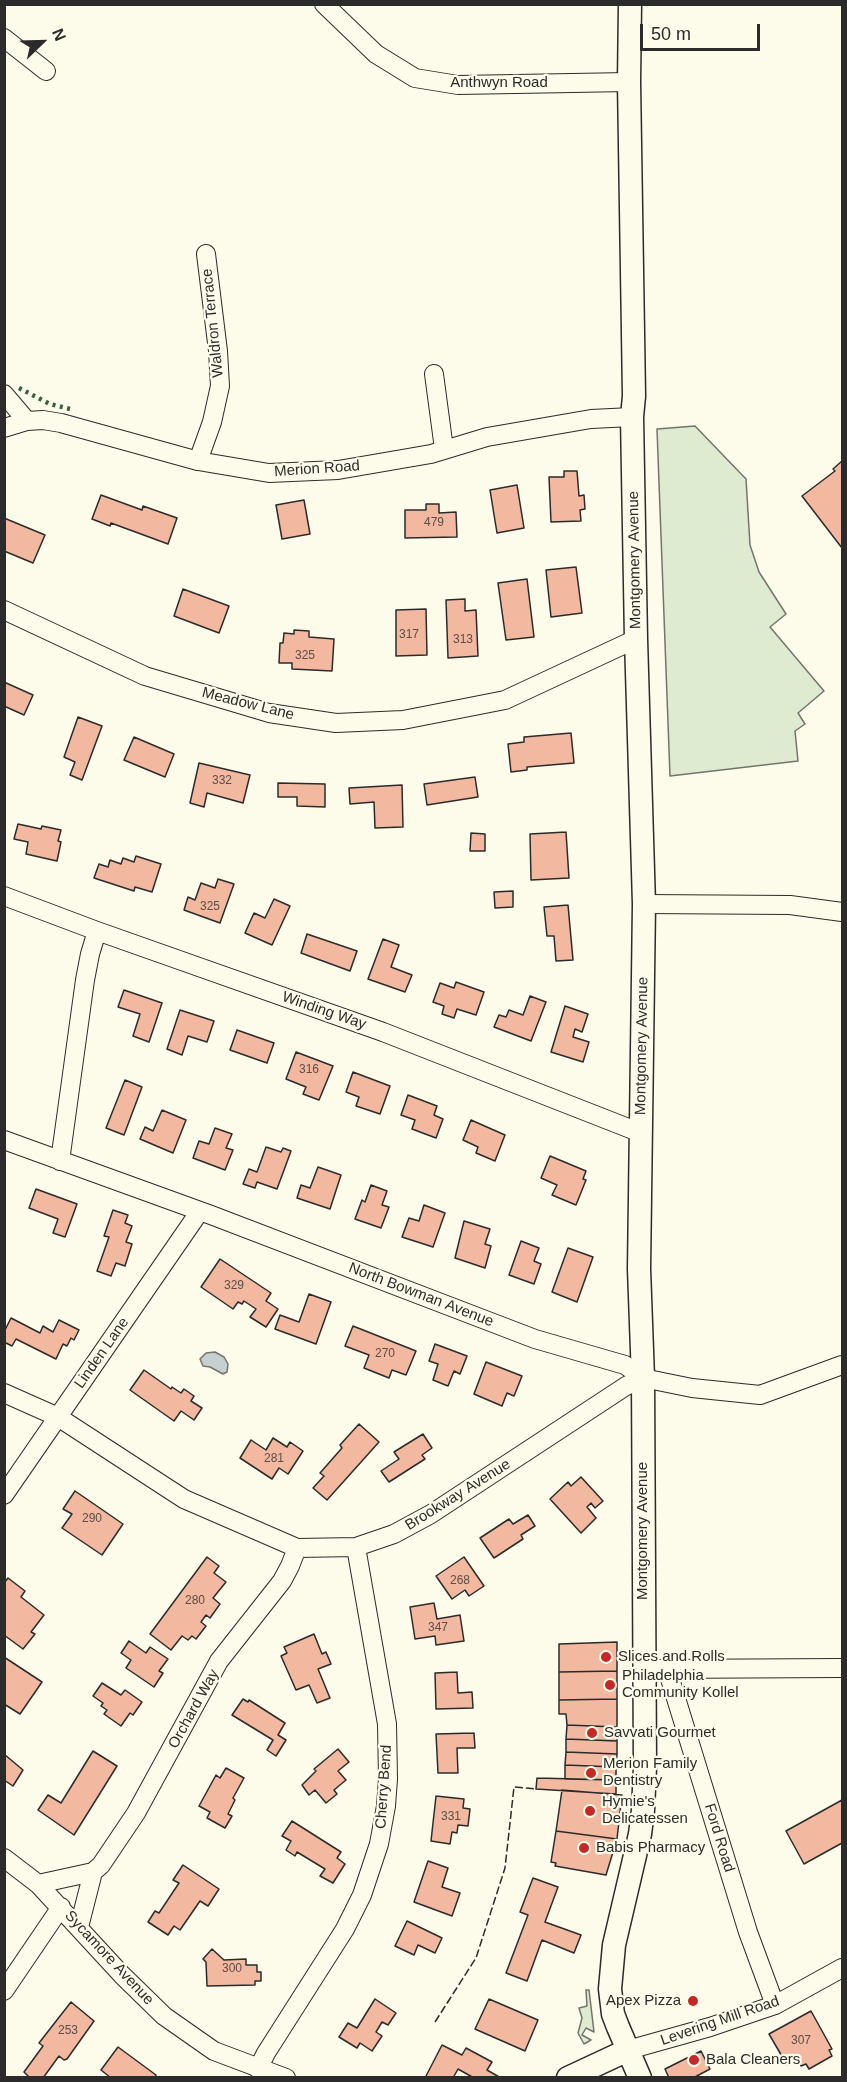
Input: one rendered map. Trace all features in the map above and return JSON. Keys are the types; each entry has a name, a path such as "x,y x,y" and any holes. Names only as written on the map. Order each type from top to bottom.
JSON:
{"main road":[{"name":"Montgomery Avenue","path":"630,4 634,396 632,417 644,904 639,1269 656,1669 645,1767 643,1810 614,1945 610,1979 613,2014 640,2078"},
{"path":"567,2078 628,2050"}],"street":[{"name":"Anthwyn Road","path":"324,4 376,54 415,78 458,85 629,82"},
{"path":"4,38 46,71"},
{"name":"Waldron Terrace","path":"198,460 212,422 220,386 206,254"},
{"path":"434,374 444,449"},
{"path":"4,394 27,421"},
{"name":"Merion Road","path":"4,428 27,421 43,420 61,423 198,460 269,473 338,471 431,454 487,437 591,419 632,417"},
{"name":"Meadow Lane","path":"4,609 146,676 269,713 336,723 403,720 505,700 636,639"},
{"name":"Winding Way","path":"4,896 97,932 383,1032 641,1133"},
{"path":"644,904 790,905 843,912"},
{"path":"60,1161 85,980 97,932"},
{"name":"North Bowman Avenue","path":"4,1140 200,1211 535,1339 626,1365 643,1378 692,1388 760,1395 843,1365"},
{"name":"Linden Lane","path":"4,1496 200,1211"},
{"name":"Brookway Avenue","path":"4,1393 58,1416 184,1499 297,1548 356,1547 394,1534 431,1514 626,1386 643,1378"},
{"name":"Cherry Bend","path":"258,2069 345,1929 362,1895 380,1844 387,1797 387,1724 356,1547"},
{"name":"Orchard Way","path":"79,1927 93,1872 101,1865 136,1813 219,1661 282,1581 297,1548"},
{"path":"656,1669 843,1668"},
{"name":"Ford Road","path":"656,1669 775,2005"},
{"name":"Sycamore Avenue","path":"4,1858 38,1884 62,1907 122,1976 164,2016 214,2051 286,2078"},
{"path":"38,1884 93,1872"},
{"path":"4,1991 62,1907"},
{"name":"Levering Mill Road","path":"628,2050 710,2027 775,2005 843,1968"}],"green space":[{"path":"695,426 746,479 750,545 759,572 786,614 770,627 824,691 798,713 805,724 795,731 798,761 670,776 657,429"},
{"path":"586,1990 589,1990 594,2032 586,2028 582,2035 591,2040 584,2044 578,2033 582,2018 579,2008 587,2006"}],"shaded area":[{"path":"215,1352 224,1357 228,1364 227,1372 223,1374 203,1366 200,1359 206,1353"}],"building":[{"path":"842,461 842,548 802,496 835,471 833,469"},
{"path":"564,471 577,471 579,496 584,495 585,509 580,510 581,521 551,522 549,477 564,477"},
{"path":"517,485 524,528 497,533 490,490"},
{"path":"101,495 142,510 143,506 177,518 168,544 111,523 110,526 92,519"},
{"path":"304,500 310,534 282,539 276,505"},
{"path":"426,504 439,504 439,513 456,512 457,537 405,538 405,510 426,510"},
{"path":"4,518 45,535 33,563 4,551"},
{"path":"576,567 582,613 551,617 546,570"},
{"path":"527,579 534,637 506,640 498,583"},
{"path":"183,589 229,606 219,633 174,616"},
{"path":"465,599 465,611 476,610 478,656 448,658 446,600"},
{"path":"426,609 427,655 396,656 396,610"},
{"path":"294,630 309,631 309,637 334,639 332,671 292,669 292,663 279,663 280,643 283,643 284,633 294,634"},
{"path":"4,682 33,695 24,715 4,706"},
{"path":"78,717 102,726 82,780 70,775 75,762 64,757"},
{"path":"571,733 574,763 527,767 527,770 511,772 508,744 524,742 524,737"},
{"path":"134,737 174,754 165,777 124,760"},
{"path":"199,763 250,775 243,803 207,793 204,807 190,803"},
{"path":"475,777 478,797 427,805 424,784"},
{"path":"278,783 325,784 325,807 297,806 297,797 278,797"},
{"path":"402,785 403,827 375,828 374,802 350,804 349,788"},
{"path":"18,824 61,830 57,861 26,854 28,842 14,839"},
{"path":"566,832 569,878 531,880 530,834"},
{"path":"471,833 485,834 485,851 470,851"},
{"path":"136,856 161,864 152,892 135,887 134,891 94,878 99,864 108,867 110,860 121,864 123,858 134,862"},
{"path":"218,879 234,884 220,923 184,910 188,897 195,900 201,883 215,888"},
{"path":"513,891 513,907 495,908 494,892"},
{"path":"274,899 290,906 272,945 245,933 254,913 265,918"},
{"path":"568,905 573,960 556,961 554,936 547,936 544,907"},
{"path":"307,934 357,951 350,971 301,953"},
{"path":"383,939 399,945 391,967 412,975 405,992 368,979"},
{"path":"456,982 484,992 476,1015 457,1009 454,1018 442,1014 444,1006 433,1002 440,983 454,988"},
{"path":"124,990 162,1003 149,1042 133,1036 140,1014 118,1007"},
{"path":"530,996 546,1002 531,1041 494,1027 499,1015 506,1017 509,1010 523,1015"},
{"path":"565,1006 588,1014 582,1032 575,1029 573,1037 589,1042 583,1062 551,1052"},
{"path":"180,1010 214,1021 207,1042 188,1036 182,1055 167,1049"},
{"path":"237,1030 274,1043 267,1063 230,1050"},
{"path":"296,1052 333,1066 319,1100 303,1094 306,1087 286,1079"},
{"path":"353,1072 390,1086 380,1114 356,1106 359,1097 346,1092"},
{"path":"125,1080 142,1087 124,1135 106,1128"},
{"path":"408,1095 437,1106 434,1115 443,1119 436,1138 412,1129 415,1120 401,1115"},
{"path":"162,1110 186,1120 173,1153 140,1139 145,1127 153,1131"},
{"path":"471,1120 505,1135 495,1161 476,1153 478,1147 463,1140"},
{"path":"215,1128 232,1134 226,1148 233,1150 225,1170 193,1158 199,1141 209,1144"},
{"path":"266,1147 281,1152 283,1148 291,1151 277,1189 257,1182 255,1188 243,1184 249,1169 257,1172"},
{"path":"550,1156 586,1171 583,1179 586,1180 576,1205 552,1195 557,1185 541,1178"},
{"path":"318,1167 341,1175 330,1209 297,1198 301,1185 310,1188"},
{"path":"371,1185 387,1191 382,1205 389,1207 381,1228 355,1219 362,1200 365,1202"},
{"path":"36,1189 77,1204 65,1237 53,1233 58,1219 29,1208"},
{"path":"424,1205 445,1213 433,1247 402,1237 409,1218 419,1221"},
{"path":"113,1210 128,1215 125,1223 132,1226 126,1242 132,1244 125,1266 116,1263 111,1276 97,1271 109,1237 104,1236"},
{"path":"464,1221 490,1229 485,1244 491,1246 485,1268 455,1258"},
{"path":"521,1241 539,1248 534,1261 541,1264 534,1284 509,1275"},
{"path":"568,1248 593,1257 577,1302 552,1292"},
{"path":"220,1259 271,1293 266,1301 278,1309 266,1327 250,1317 256,1309 244,1301 242,1304 238,1302 233,1309 201,1287"},
{"path":"309,1294 331,1302 316,1344 275,1329 280,1315 299,1322"},
{"path":"11,1318 40,1333 43,1326 53,1332 59,1320 79,1330 74,1340 71,1338 67,1346 63,1344 56,1359 16,1339 12,1346 4,1342 4,1332"},
{"path":"353,1326 416,1351 406,1375 392,1370 389,1378 364,1368 369,1355 345,1346"},
{"path":"435,1344 467,1356 460,1374 454,1371 448,1386 433,1380 438,1364 429,1361"},
{"path":"486,1362 522,1376 514,1396 507,1393 502,1406 474,1394"},
{"path":"144,1370 171,1389 172,1387 181,1393 184,1389 194,1396 191,1401 202,1408 194,1420 181,1411 174,1421 130,1390"},
{"path":"359,1424 379,1442 327,1500 313,1488 324,1476 320,1473 342,1448 340,1445"},
{"path":"423,1434 432,1448 422,1455 425,1459 389,1482 381,1471 399,1459 394,1452"},
{"path":"273,1438 287,1447 290,1442 303,1451 288,1474 279,1468 272,1479 240,1458 251,1440 266,1450"},
{"path":"581,1477 603,1501 595,1508 591,1503 587,1507 596,1518 581,1533 550,1499 568,1482 571,1486"},
{"path":"75,1491 123,1524 102,1555 62,1528 72,1514 63,1509"},
{"path":"528,1515 535,1526 521,1535 523,1539 494,1558 480,1538 509,1519 513,1524"},
{"path":"207,1557 219,1566 214,1573 226,1582 213,1598 220,1604 210,1618 206,1615 201,1622 206,1626 196,1639 192,1636 188,1640 182,1636 171,1650 150,1634"},
{"path":"464,1557 484,1586 469,1596 465,1590 452,1599 436,1576"},
{"path":"8,1578 25,1591 21,1597 44,1615 31,1632 35,1634 23,1649 4,1635 4,1583"},
{"path":"434,1603 437,1619 460,1615 464,1641 436,1645 435,1636 415,1639 410,1607"},
{"path":"314,1634 322,1654 326,1652 331,1664 318,1669 330,1698 317,1703 309,1685 296,1690 281,1656 287,1653 284,1647"},
{"path":"129,1641 146,1653 150,1647 168,1659 159,1671 163,1673 154,1687 126,1668 131,1660 121,1653"},
{"path":"617,1642 617,1671 559,1672 559,1644"},
{"path":"4,1657 42,1682 20,1714 4,1704"},
{"path":"617,1671 617,1699 559,1700 559,1672"},
{"path":"457,1672 458,1693 472,1692 473,1708 436,1709 435,1673"},
{"path":"102,1683 121,1695 125,1690 142,1702 121,1726 104,1714 107,1710 101,1706 103,1703 93,1696"},
{"path":"243,1699 248,1702 249,1700 285,1723 278,1735 286,1740 276,1756 267,1750 273,1740 232,1715"},
{"path":"617,1699 617,1727 567,1725 566,1714 559,1714 559,1700"},
{"name":"Savvati Gourmet","path":"567,1725 617,1727 617,1741 566,1739"},
{"path":"474,1733 475,1748 457,1748 458,1773 438,1773 436,1734"},
{"path":"566,1739 617,1741 617,1754 566,1752"},
{"path":"338,1749 349,1762 338,1771 346,1780 334,1790 337,1794 326,1803 315,1790 309,1795 302,1785 316,1771 314,1769"},
{"path":"93,1751 117,1766 74,1835 38,1810 48,1795 61,1803"},
{"path":"566,1752 617,1754 616,1767 565,1765"},
{"path":"4,1754 23,1770 13,1786 4,1780"},
{"name":"Merion Family Dentistry","path":"565,1765 616,1767 616,1780 565,1779"},
{"path":"226,1768 244,1778 233,1798 235,1800 228,1814 232,1816 225,1828 207,1818 210,1812 199,1806 216,1775 220,1778"},
{"path":"537,1778 616,1780 616,1794 536,1789"},
{"name":"Hymie's Delicatessen","path":"562,1790 622,1795 617,1839 556,1831"},
{"path":"436,1796 464,1799 463,1808 470,1809 468,1826 458,1825 457,1833 452,1832 450,1844 431,1841"},
{"path":"842,1800 842,1843 804,1864 786,1831"},
{"path":"292,1821 341,1852 337,1858 345,1864 333,1883 320,1876 325,1869 297,1852 295,1856 286,1850 291,1841 282,1836"},
{"name":"Babis Pharmacy","path":"556,1831 617,1839 606,1875 555,1866 556,1863 551,1862"},
{"path":"428,1861 448,1868 442,1887 460,1893 452,1916 414,1902"},
{"path":"183,1865 219,1889 208,1906 200,1901 180,1930 174,1926 168,1935 148,1922 155,1911 159,1913 179,1883 173,1880"},
{"path":"533,1878 558,1887 545,1922 581,1935 574,1953 542,1940 527,1981 506,1973 528,1915 520,1912"},
{"path":"407,1921 442,1938 435,1953 418,1945 414,1955 395,1946"},
{"path":"212,1949 224,1960 246,1959 246,1965 257,1965 257,1972 261,1972 261,1981 255,1981 255,1985 207,1986 206,1962 203,1959"},
{"path":"375,1999 396,2013 388,2025 382,2022 376,2032 382,2036 372,2051 360,2043 357,2048 339,2037 348,2023 357,2028"},
{"path":"489,1999 538,2020 525,2051 475,2029"},
{"path":"71,2002 94,2021 67,2059 64,2060 59,2056 43,2078 30,2078 24,2072 43,2046 39,2043"},
{"path":"811,2011 832,2049 829,2050 832,2056 809,2069 806,2064 801,2066 797,2059 787,2065 769,2034"},
{"path":"442,2045 462,2055 466,2048 492,2062 487,2070 501,2078 474,2078 458,2069 453,2078 425,2078"},
{"path":"118,2047 156,2075 154,2078 111,2078 101,2070"},
{"name":"Bala Cleaners","path":"701,2051 710,2069 693,2078 669,2078 665,2069"}],"hedge":[{"path":"19,388 50,404 74,410"}],"fence":[{"path":"435,2022 476,1958 505,1868 514,1787 536,1789"}],"place":[{"name":"Slices and Rolls","path":"606,1657"},
{"name":"Philadelphia Community Kollel","path":"610,1685"},
{"name":"Savvati Gourmet","path":"592,1733"},
{"name":"Merion Family Dentistry","path":"591,1773"},
{"name":"Hymie's Delicatessen","path":"590,1811"},
{"name":"Babis Pharmacy","path":"584,1848"},
{"name":"Apex Pizza","path":"693,2001"},
{"name":"Bala Cleaners","path":"694,2060"}]}
